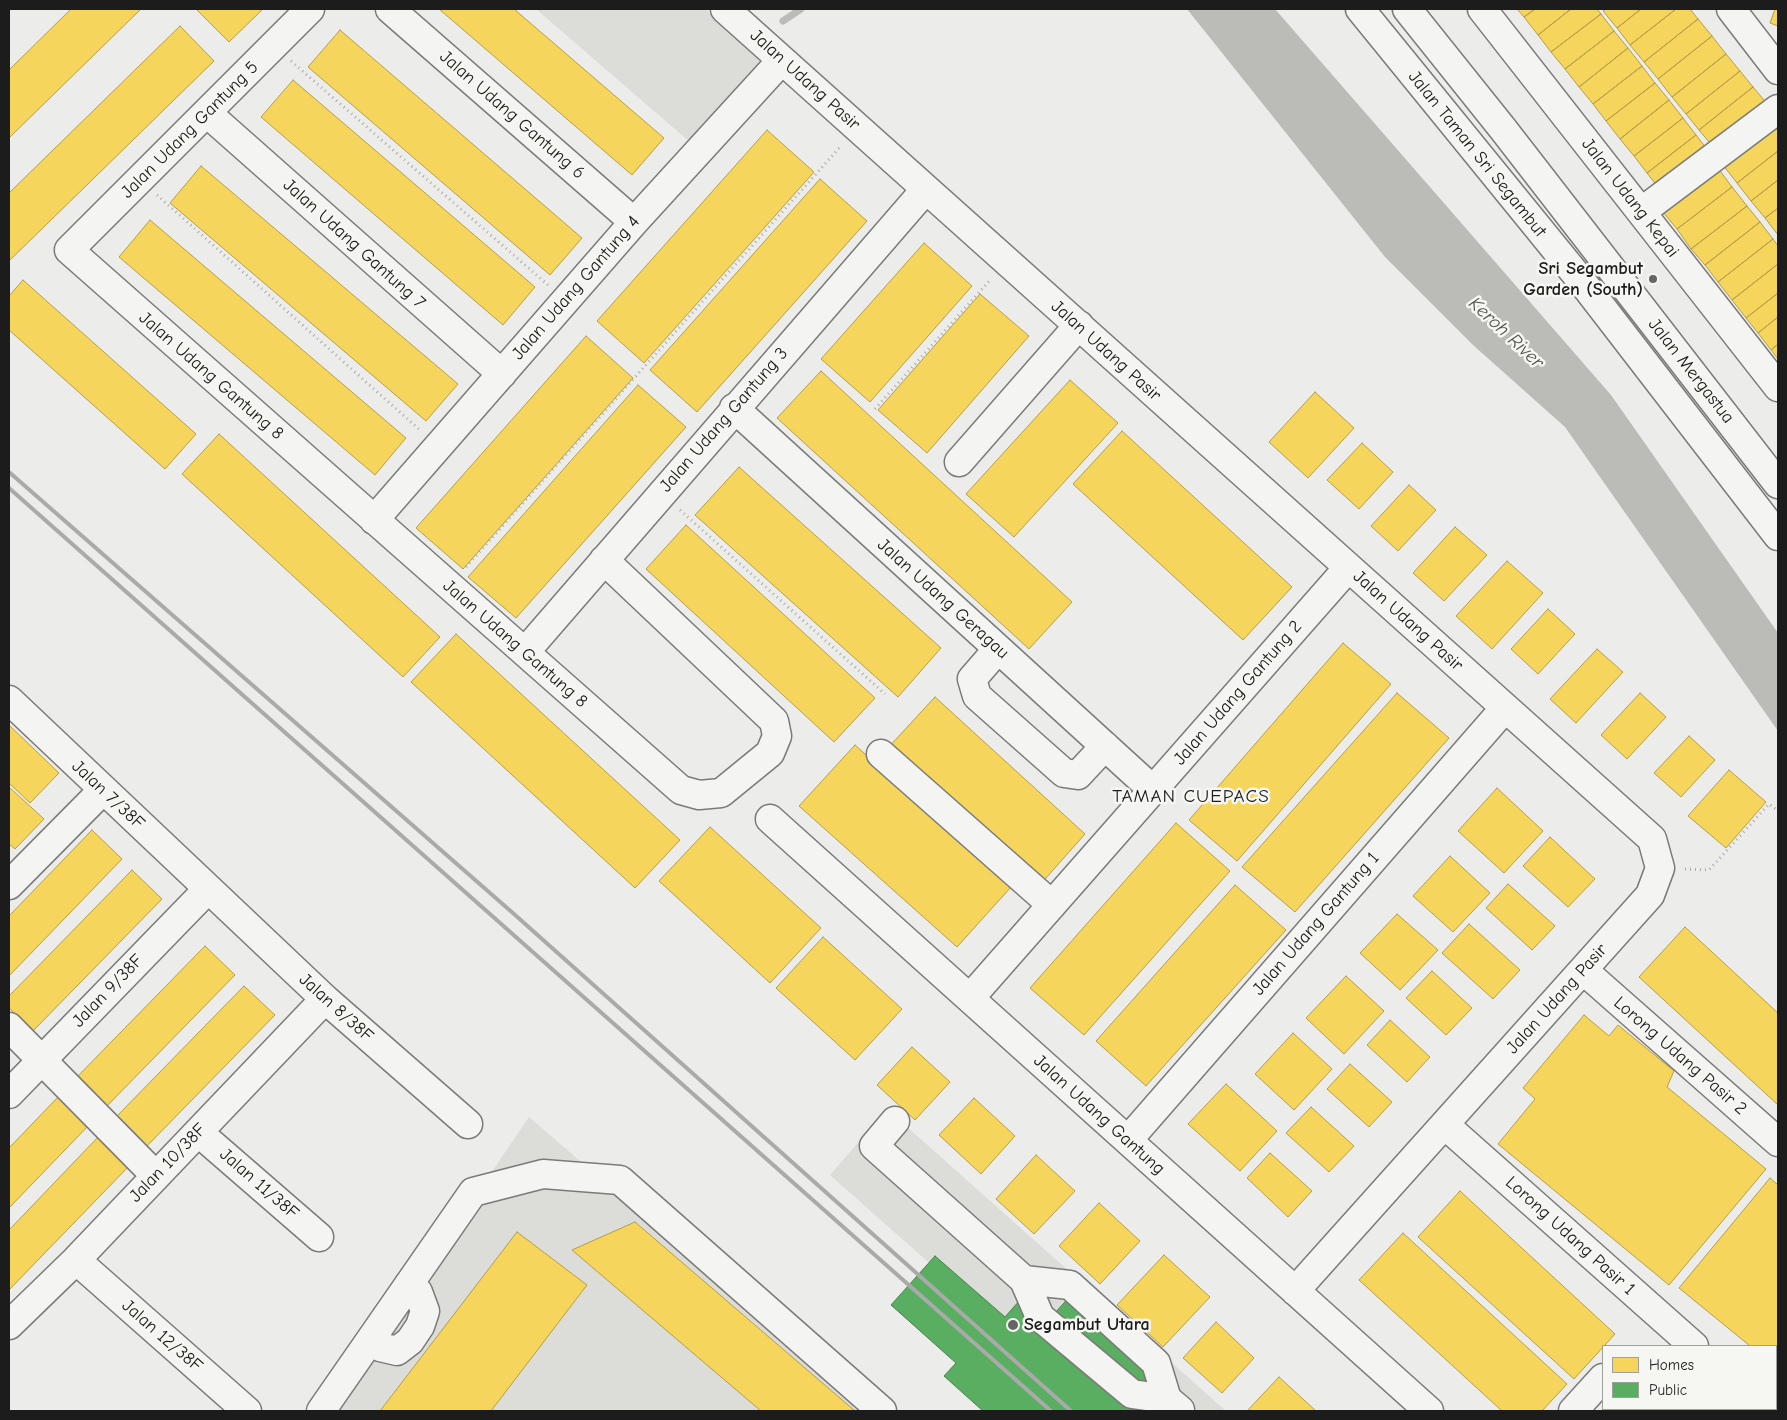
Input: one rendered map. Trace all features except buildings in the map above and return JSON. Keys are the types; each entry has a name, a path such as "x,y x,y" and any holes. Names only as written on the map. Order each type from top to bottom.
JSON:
{"street":[{"name":"Jalan Udang Gantung 5","path":"69,250 310,9"},
{"name":"Jalan Udang Gantung 6","path":"390,9 634,222"},
{"name":"Jalan Udang Pasir","path":"725,9 1652,839 1660,868 1650,895 1295,1290"},
{"name":"Jalan Taman Sri Segambut","path":"1360,9 1582,283 1778,536"},
{"name":"Jalan Taman Sri Segambut","path":"1407,9 1503,129"},
{"name":"Jalan Udang Kepai","path":"1482,9 1778,387"},
{"path":"1731,9 1778,70"},
{"name":"Jalan Udang Gantung 4","path":"374,520 634,222 782,60"},
{"path":"1641,212 1778,109"},
{"name":"Jalan Udang Gantung 7","path":"207,113 502,374"},
{"name":"Jalan Mergastua","path":"1503,129 1778,484"},
{"name":"Jalan Udang Gantung 3","path":"524,652 926,188"},
{"name":"Jalan Udang Gantung 8","path":"69,250 681,790 700,795 721,792 770,753 777,736 774,721 604,560"},
{"path":"958,462 1079,325"},
{"name":"Jalan Udang Geragau","path":"734,408 1154,790"},
{"name":"Jalan Udang Gantung 2","path":"970,998 1348,568"},
{"path":"998,649 972,678 977,696 1064,774 1078,775 1105,746"},
{"name":"Jalan 7/38F","path":"9,700 208,889"},
{"name":"Jalan Udang Gantung 1","path":"1128,1140 1505,708"},
{"path":"881,754 1052,905"},
{"path":"12,876 103,790"},
{"name":"Jalan Udang Gantung","path":"770,819 1428,1411"},
{"name":"Jalan 8/38F","path":"208,889 325,999 468,1124"},
{"name":"Jalan 9/38F","path":"9,1094 208,889"},
{"name":"Lorong Udang Pasir 2","path":"1583,970 1778,1142"},
{"name":"Jalan 10/38F","path":"9,1325 76,1260 325,999"},
{"path":"9,1027 156,1176"},
{"path":"895,1122 874,1146 1024,1280 1040,1317 1132,1394 1174,1405"},
{"name":"Lorong Udang Pasir 1","path":"1445,1125 1693,1345"},
{"name":"Jalan 11/38F","path":"198,1132 319,1236"},
{"path":"321,1411 473,1192 543,1174 620,1180 882,1411"},
{"name":"Jalan 12/38F","path":"76,1260 247,1411"},
{"path":"1024,1280 1070,1285 1156,1363 1174,1405"},
{"path":"1573,1411 1602,1379"}],"path":[{"path":"274,46 566,300"},
{"path":"449,586 857,127"},
{"path":"140,180 437,448"},
{"path":"875,409 1006,261"},
{"path":"660,493 885,694"},
{"path":"1660,868 1709,870 1770,804 1778,811"}],"shaded area":[{"path":"536,9 705,9 764,59 691,143"},
{"path":"887,1109 1226,1411 1096,1411 830,1175"},
{"path":"529,1117 870,1411 329,1411"}],"water":[{"name":"Keroh River","path":"1187,9 1275,9 1611,395 1778,633 1778,731 1565,427 1473,345 1385,257"}],"waterway":[{"path":"783,21 801,9"}],"railway":[{"path":"9,472 514,914 1071,1411"},
{"path":"9,488 1051,1411"}],"place":[{"name":"Sri Segambut Garden (South)","path":"1653,279"},
{"name":"Segambut Utara","path":"1013,1325"}],"district":[{"name":"TAMAN CUEPACS","path":"1191,797"}]}
